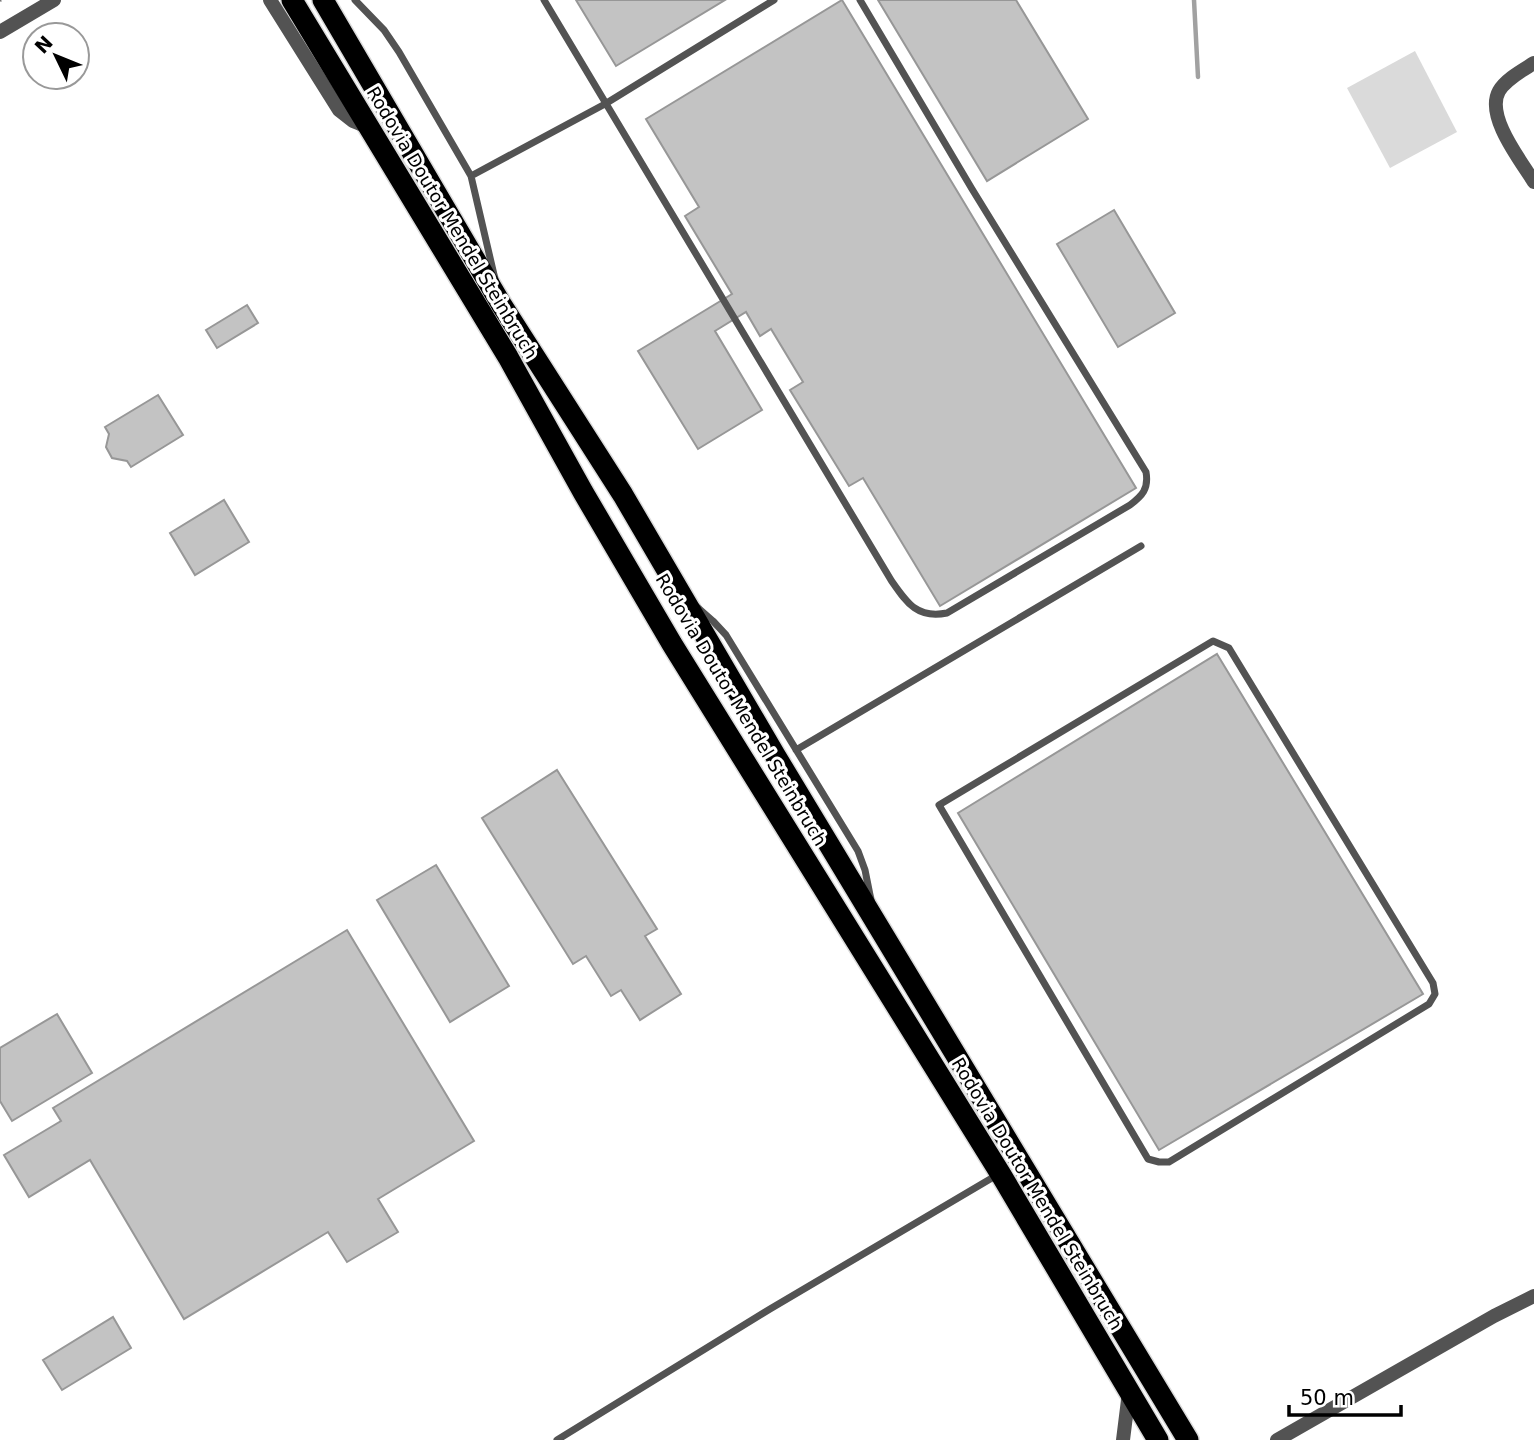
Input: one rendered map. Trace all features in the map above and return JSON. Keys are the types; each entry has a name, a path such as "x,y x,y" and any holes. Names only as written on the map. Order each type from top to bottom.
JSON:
{"highway":[{"name":"Rodovia Doutor Mendel Steinbruch","path":"292,0 508,357 671,644 1000,1173 1158,1440"},
{"name":"Rodovia Doutor Mendel Steinbruch","path":"323,0 501,304 616,484 775,755 1188,1440"}],"street":[{"path":"0,32 54,0"},
{"path":"270,0 339,110 353,121 368,127"},
{"path":"1534,63 1499,90 1496,102 1504,132 1534,182"},
{"path":"1277,1440 1494,1316 1534,1296"},
{"path":"1123,1440 1129,1390"}],"lane":[{"path":"355,0 384,30 399,52 471,176 501,304"},
{"path":"544,0 891,580 911,606 922,613 932,615 947,613 1130,505 1144,492 1147,480 1146,472 972,189 860,0"},
{"path":"471,176 605,104 774,0"},
{"path":"796,750 1141,546"},
{"path":"682,596 726,635 858,851 875,921"},
{"path":"1213,641 1229,648 1433,983 1435,994 1429,1004 1168,1162 1148,1158 939,805 1213,641"},
{"path":"557,1440 770,1309 1000,1173"}],"shaded area":[{"path":"1415,51 1457,132 1390,168 1347,88"}],"building":[{"path":"576,0 725,0 616,66"},
{"path":"842,0 1136,488 940,606 863,478 849,486 790,390 803,382 771,329 760,336 746,312 715,331 762,410 698,449 638,351 732,294 685,216 699,207 646,119"},
{"path":"878,0 1016,0 1088,119 987,181"},
{"path":"1114,210 1175,313 1118,347 1057,244"},
{"path":"247,305 258,323 217,348 206,330"},
{"path":"158,395 183,435 131,467 127,461 112,458 106,447 109,434 105,427"},
{"path":"224,500 249,542 195,575 170,533"},
{"path":"1217,654 1423,994 1159,1150 958,813"},
{"path":"557,770 657,929 645,936 681,994 640,1020 621,990 611,996 586,956 573,964 482,818"},
{"path":"436,865 509,986 450,1022 377,900"},
{"path":"347,930 474,1141 378,1199 398,1232 347,1262 328,1232 184,1319 90,1160 29,1197 4,1155 61,1121 53,1108"},
{"path":"57,1014 92,1073 12,1121 0,1101 0,1048"},
{"path":"113,1317 131,1348 62,1390 43,1360"}],"waterway":[{"path":"1194,0 1198,77"}]}
